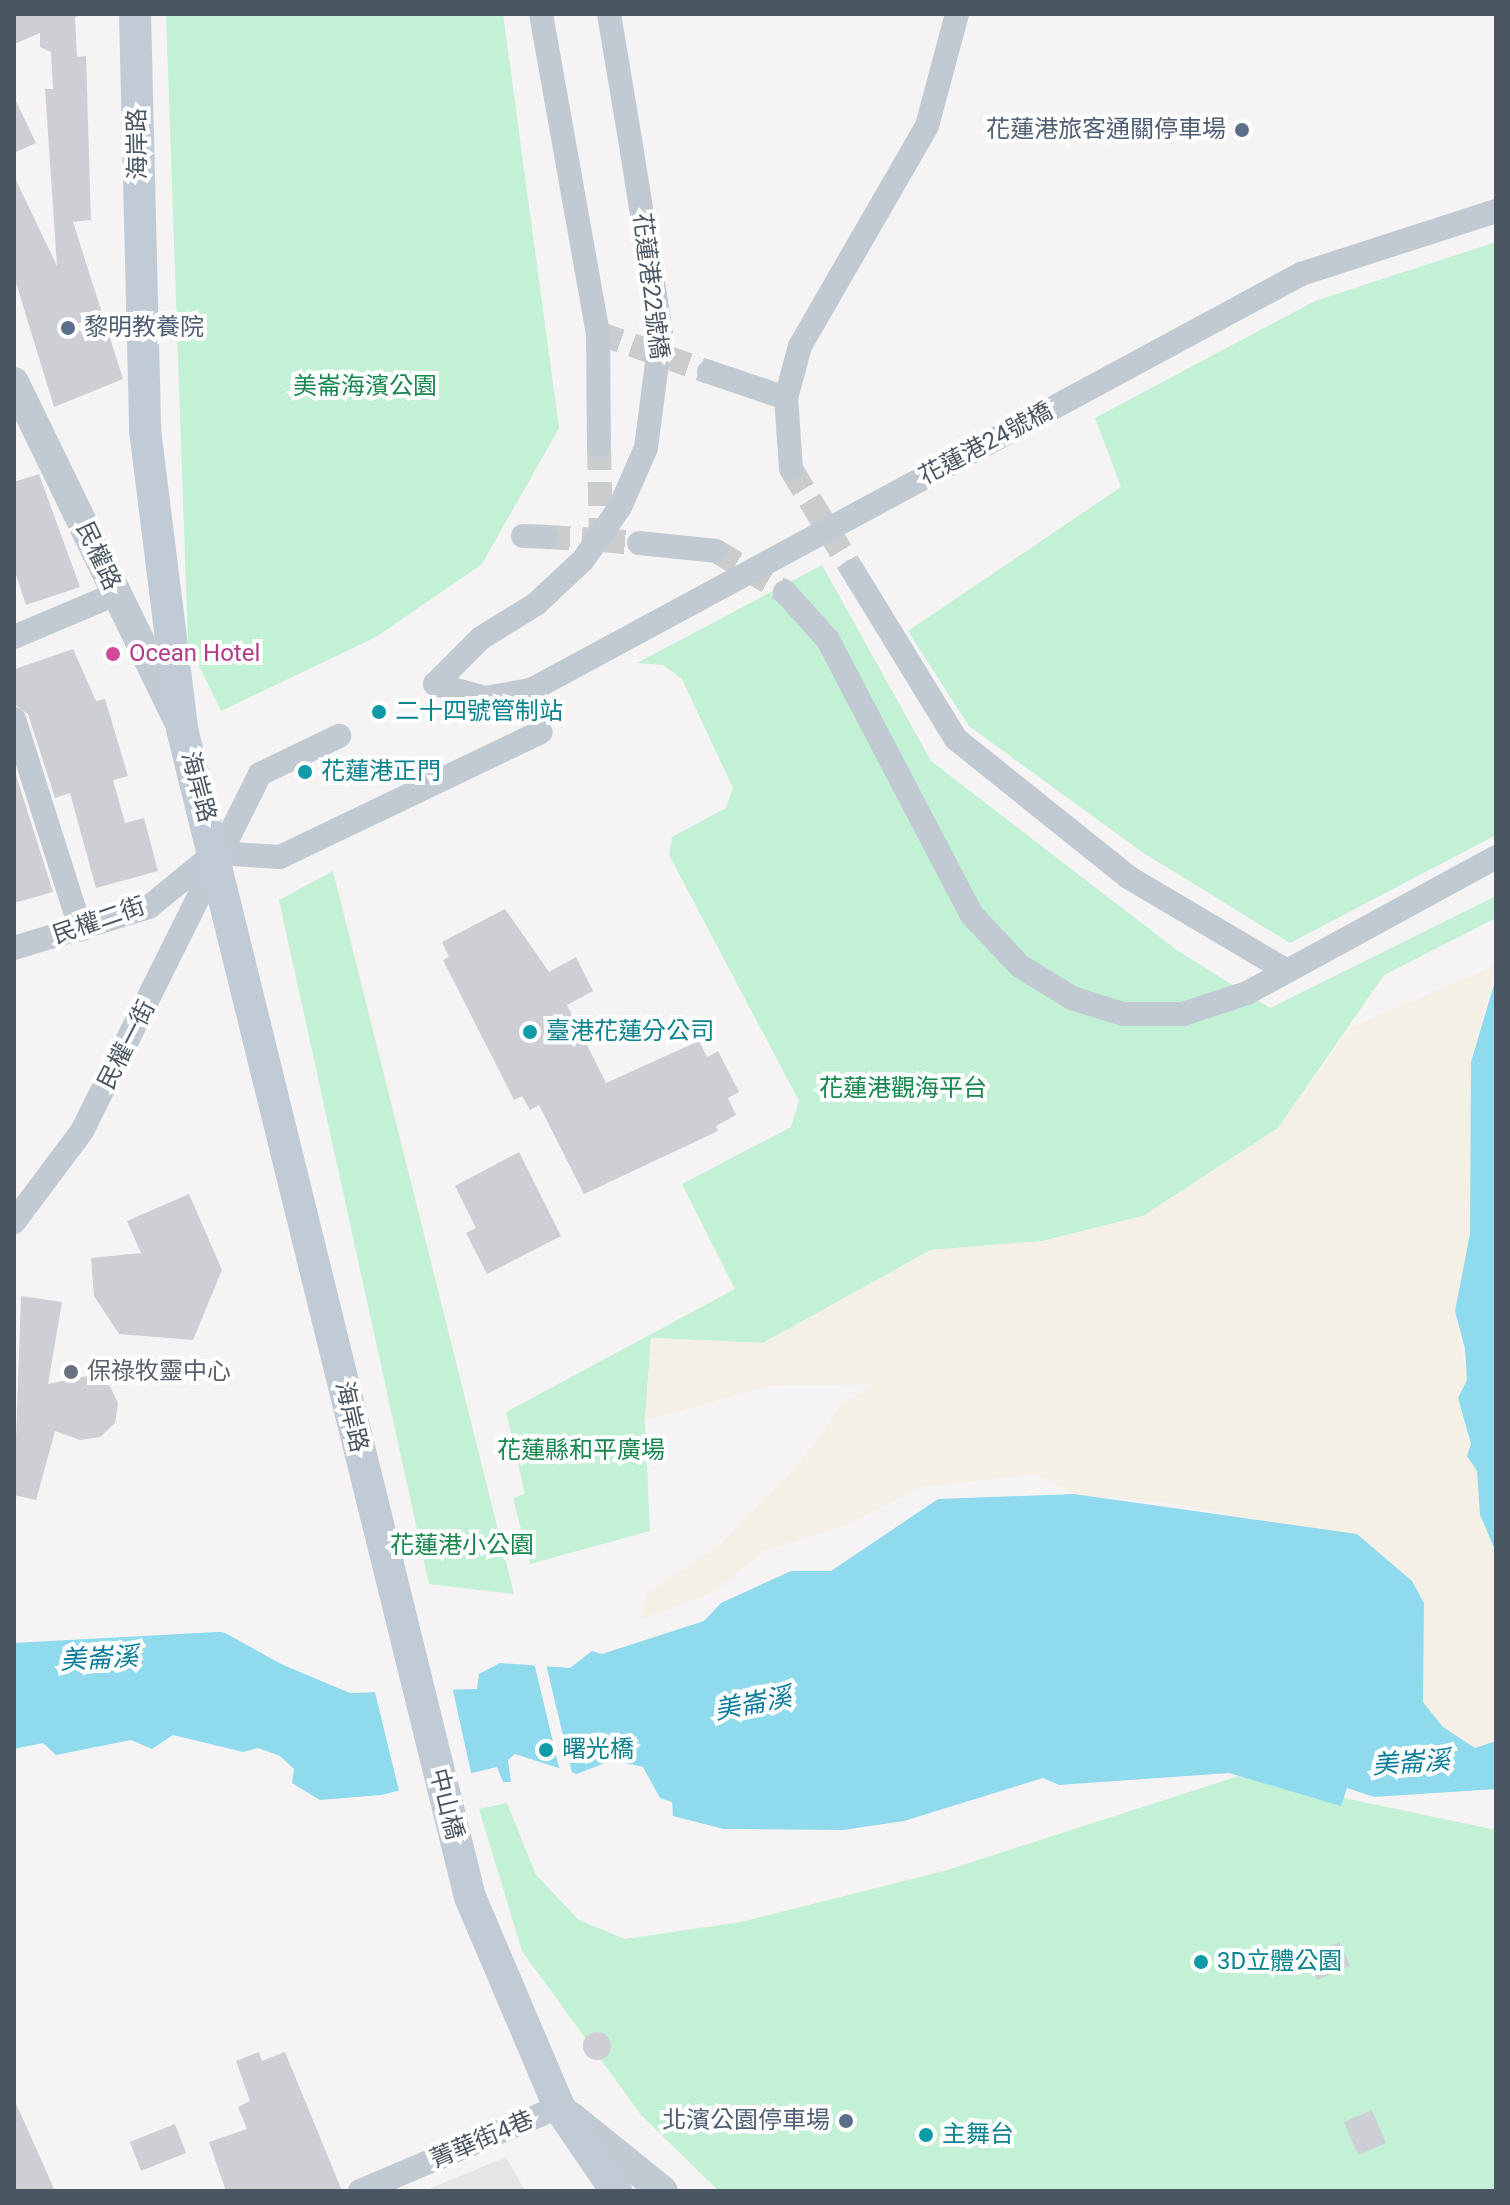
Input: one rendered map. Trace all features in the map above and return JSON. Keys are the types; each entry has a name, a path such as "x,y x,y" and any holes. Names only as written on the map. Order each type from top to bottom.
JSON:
{"main road":[{"name":"海岸路","path":"135,14 145,430 182,729 215,853 380,1543"},
{"name":"中山橋","path":"380,1543 470,1897 559,2107"},
{"path":"559,2107 616,2191"}],"street":[{"path":"541,14 598,333 599,446"},
{"name":"花蓮港22號橋","path":"426,688 481,638 536,604 583,560 620,507 646,448 661,333 609,14"},
{"path":"791,469 786,398 800,346 927,126 957,14"},
{"name":"花蓮港24號橋","path":"426,688 485,698 531,690 1301,274 1496,211"},
{"path":"709,372 786,398"},
{"name":"民權路","path":"14,382 182,729"},
{"path":"639,543 716,551"},
{"path":"853,571 956,739 1128,877 1285,970"},
{"path":"785,592 828,640 971,914 1020,966 1072,998 1123,1014 1183,1014 1247,993 1496,857"},
{"path":"14,637 116,594"},
{"path":"14,719 81,930"},
{"path":"339,736 260,774 215,853 280,857 541,732"},
{"name":"民權二街","path":"14,948 149,907 215,853"},
{"name":"民權一街","path":"14,1222 82,1131 140,1025 215,853"},
{"path":"559,2107 663,2191"},
{"name":"菁華街4巷","path":"360,2191 559,2107"}],"shaded area":[{"path":"506,2157 525,2191 424,2191"}],"green space":[{"name":"美崙海濱公園","path":"166,14 503,14 559,428 482,564 376,637 221,711 188,643"},
{"path":"1496,242 1496,835 1290,943 1142,852 969,726 908,631 1121,487 1095,418 1315,301"},
{"path":"822,565 931,761 1178,951 1270,1008 1496,896 1496,918 1384,975 1278,1128 1143,1216 1043,1241 931,1250 763,1343 651,1338 645,1421 650,1531 530,1564 513,1498 525,1494 506,1412 735,1289 682,1184 791,1127 799,1101 669,855 672,837 726,808 733,788 682,679 663,665 637,663"},
{"name":"花蓮港小公園","path":"333,871 514,1594 429,1584 279,900"},
{"path":"1239,1776 1496,1830 1496,2191 719,2191 641,2115 522,1951 479,1809 507,1803 536,1875 579,1920 625,1939 741,1922 944,1871"}],"sand":[{"path":"1496,965 1471,1062 1470,1234 1455,1311 1467,1380 1458,1398 1483,1498 1480,1515 1496,1552 1496,1741 1475,1748 1443,1727 1423,1702 1424,1603 1262,1522 1179,1504 1074,1494 1035,1474 919,1487 850,1524 763,1551 716,1591 642,1619 647,1593 716,1549 795,1469 841,1406 876,1384 768,1386 645,1421 651,1338 763,1343 931,1250 1043,1241 1143,1216 1278,1128 1352,1027"}],"water":[{"path":"1496,978 1496,1552 1480,1515 1477,1471 1467,1456 1471,1444 1458,1398 1467,1380 1465,1349 1455,1311 1470,1234 1471,1062"},
{"path":"1074,1494 1357,1534 1412,1581 1424,1603 1423,1702 1443,1727 1475,1748 1496,1741 1496,1789 1374,1797 1347,1788 1341,1806 1229,1773 1059,1785 1043,1778 904,1821 843,1830 724,1829 673,1816 672,1802 660,1798 643,1767 612,1760 577,1774 515,1754 508,1760 511,1782 503,1782 497,1767 381,1795 320,1800 292,1783 294,1769 280,1756 258,1748 243,1752 173,1735 152,1749 131,1740 56,1755 43,1743 14,1749 14,1670 113,1663 154,1651 276,1662 350,1693 477,1689 479,1674 500,1663 570,1668 592,1651 602,1654 704,1621 721,1603 791,1571 831,1571 938,1499"}],"pier":[{"path":"533,1658 545,1660 573,1777 561,1776"},
{"path":"452,1686 472,1777 400,1795 374,1688"}],"building":[{"path":"14,14 82,14 75,17 77,57 86,56 91,220 73,222 123,379 54,407 14,276 14,176 57,266 45,89 53,89 51,52 40,47 40,33 14,44"},
{"path":"14,97 36,143 14,153"},
{"path":"39,474 80,587 26,605 14,569 14,482"},
{"path":"73,649 96,701 105,699 128,776 113,780 125,823 144,818 158,871 96,888 70,793 55,798 28,714 14,704 15,669"},
{"path":"14,769 53,892 14,903"},
{"path":"505,909 549,972 576,957 593,991 567,1005 606,1083 699,1041 707,1057 718,1051 739,1092 728,1098 736,1115 716,1126 718,1131 584,1194 539,1105 530,1110 522,1096 514,1100 443,960 449,957 442,942"},
{"path":"519,1152 561,1236 487,1274 466,1233 476,1228 455,1186"},
{"path":"189,1194 222,1270 193,1340 119,1334 94,1296 91,1258 141,1253 127,1221"},
{"path":"21,1296 62,1302 48,1384 92,1375 109,1384 118,1403 115,1423 100,1437 80,1440 55,1431 36,1500 14,1495"},
{"path":"1340,1942 1350,1966 1317,1980 1307,1956"},
{"path":"597,2032 607,2036 611,2046 607,2056 597,2060 587,2056 583,2046 587,2036"},
{"path":"259,2052 262,2061 285,2052 342,2191 226,2191 209,2142 247,2129 238,2107 250,2101 236,2061"},
{"path":"14,2099 55,2191 14,2191"},
{"path":"1372,2110 1386,2143 1358,2155 1344,2122"},
{"path":"175,2124 186,2153 141,2171 130,2142"}],"waterway":[{"name":"美崙溪","path":"14,1664 218,1653 283,1689"}],"tunnel":[{"path":"598,333 709,372"},
{"path":"599,446 601,540 639,543"},
{"path":"791,469 853,571"},
{"path":"546,537 601,540"},
{"path":"716,551 785,592"}],"place":[{"name":"花蓮港旅客通關停車場","path":"1242,130"},
{"name":"黎明教養院","path":"68,328"},
{"name":"Ocean Hotel","path":"113,654"},
{"name":"二十四號管制站","path":"379,712"},
{"name":"花蓮港正門","path":"305,772"},
{"name":"臺港花蓮分公司","path":"530,1032"},
{"name":"保祿牧靈中心","path":"71,1372"},
{"name":"曙光橋","path":"546,1750"},
{"name":"3D立體公園","path":"1201,1962"},
{"name":"北濱公園停車場","path":"846,2121"},
{"name":"主舞台","path":"926,2135"}],"park label":[{"name":"花蓮港觀海平台","path":"903,1089"},
{"name":"花蓮縣和平廣場","path":"581,1451"}]}
